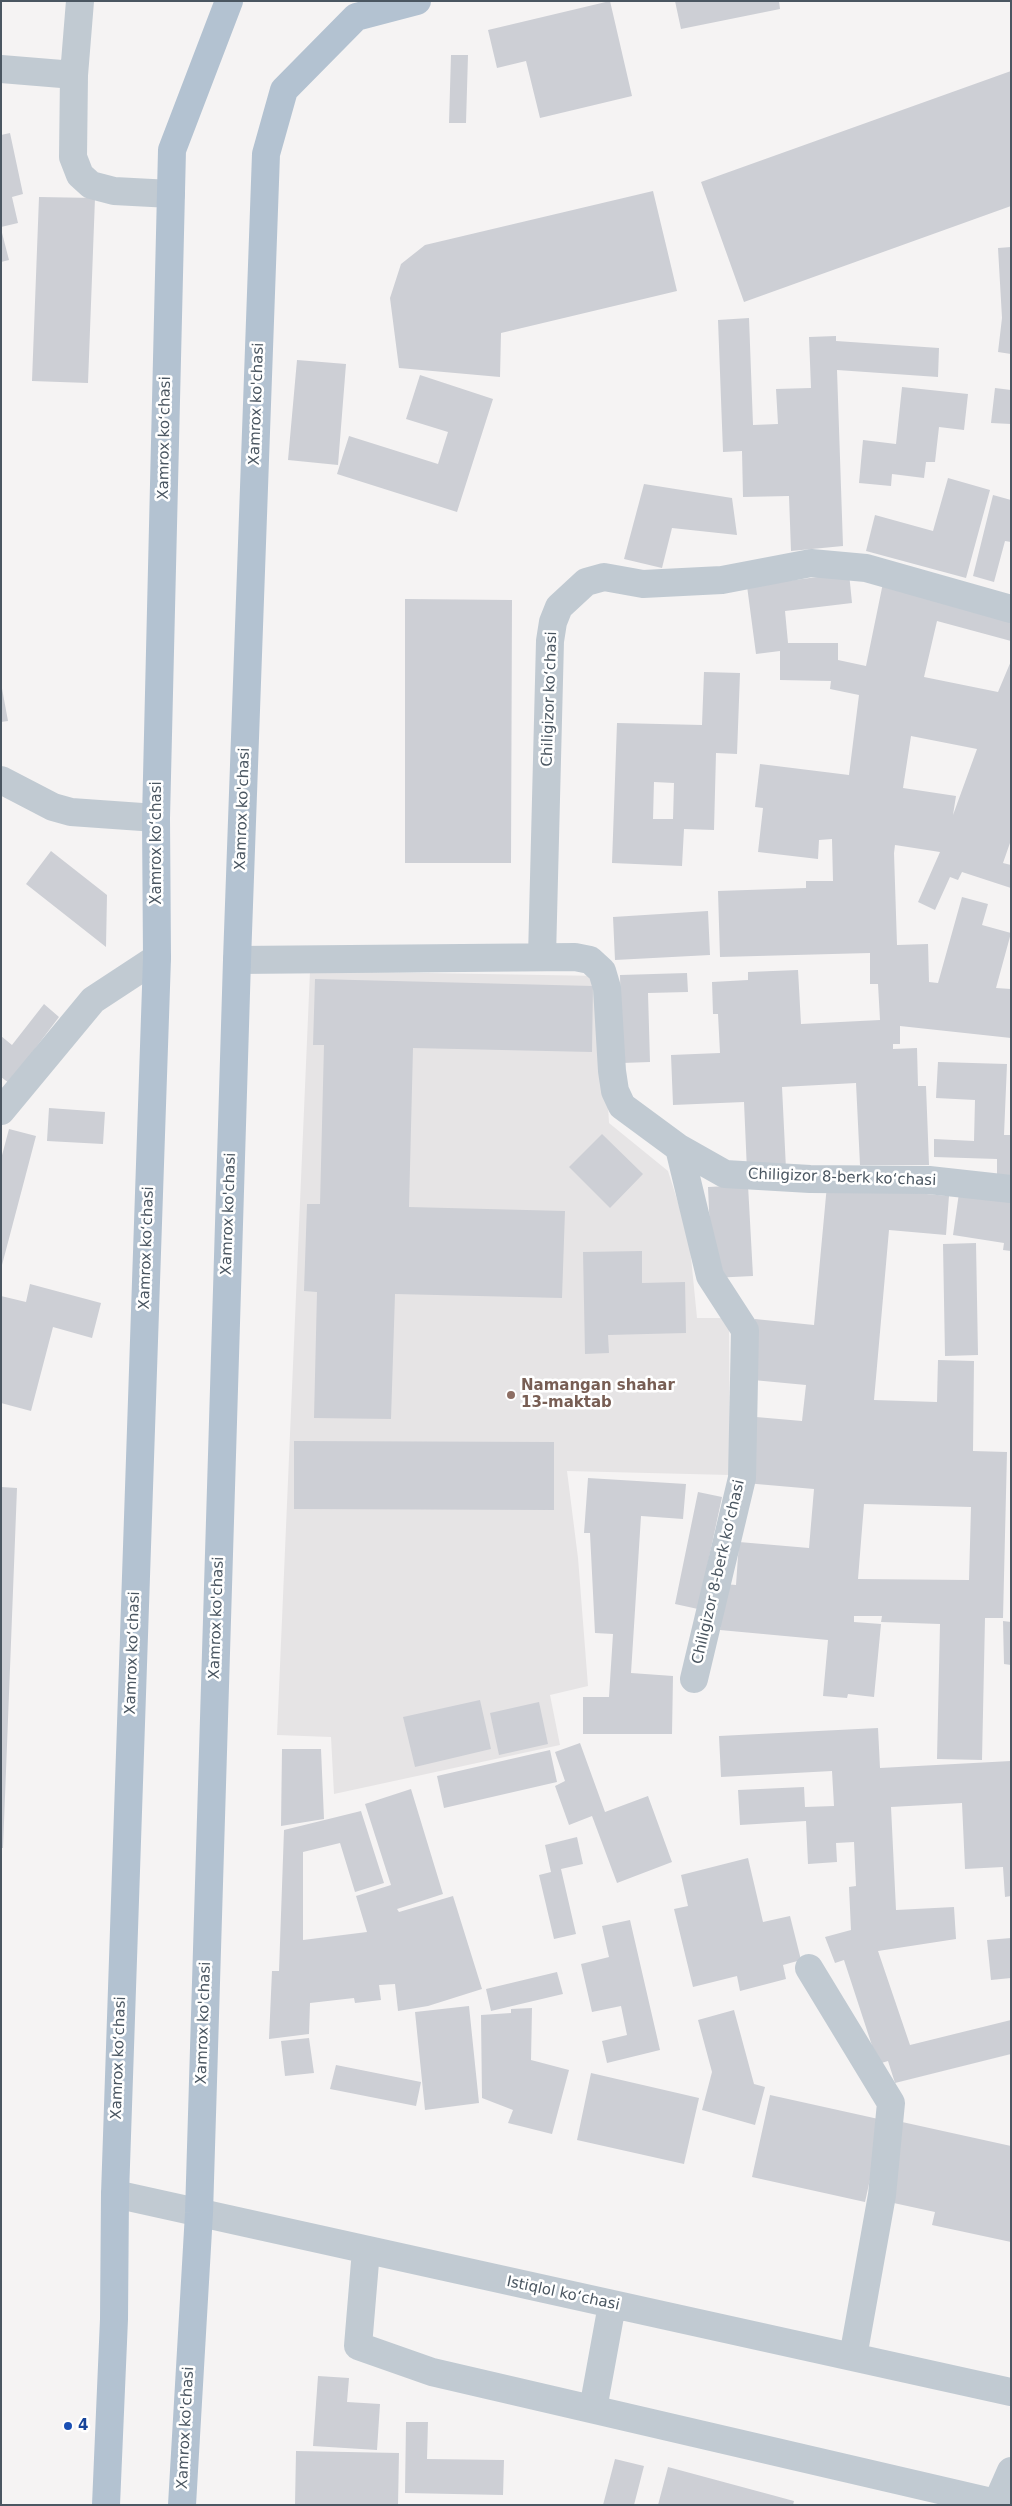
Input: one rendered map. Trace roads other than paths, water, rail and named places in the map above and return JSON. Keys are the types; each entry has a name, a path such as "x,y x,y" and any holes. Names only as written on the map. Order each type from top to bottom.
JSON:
{"main road":[{"name":"Xamrox koʻchasi","path":"106,2505 114,2320 114,2194 157,958 156,818 172,150 228,1"},
{"name":"Xamrox ko'chasi","path":"182,2505 199,2213 237,960 266,154 284,90 356,17 417,1"}],"street":[{"path":"80,1 74,75 73,157 80,175 91,185 114,191 171,194"},
{"path":"1,69 74,75"},
{"name":"Chiligizor koʻchasi","path":"542,958 550,642 553,622 559,607 586,582 604,577 643,584 722,580 811,563 866,568 1011,609"},
{"path":"1,780 53,808 71,812 156,818"},
{"name":"Chiligizor 8-berk koʻchasi","path":"542,958 575,957 590,960 602,971 607,988 615,1091 622,1106 679,1148 725,1174 810,1179 929,1180 1011,1188"},
{"path":"1,1111 92,1000 157,958"},
{"path":"237,960 542,958"},
{"name":"Chiligizor 8-berk koʻchasi","path":"679,1148 710,1276 745,1330 742,1478 694,1679"},
{"path":"809,1968 890,2103 882,2195 853,2357"},
{"name":"Istiqlol koʻchasi","path":"114,2194 1011,2392"},
{"path":"366,2250 358,2346 432,2372 999,2504 1011,2471"},
{"path":"593,2409 612,2304"}],"place":[{"name":"Namangan shahar 13-maktab","path":"511,1395"},
{"name":"4","path":"68,2426"}]}
